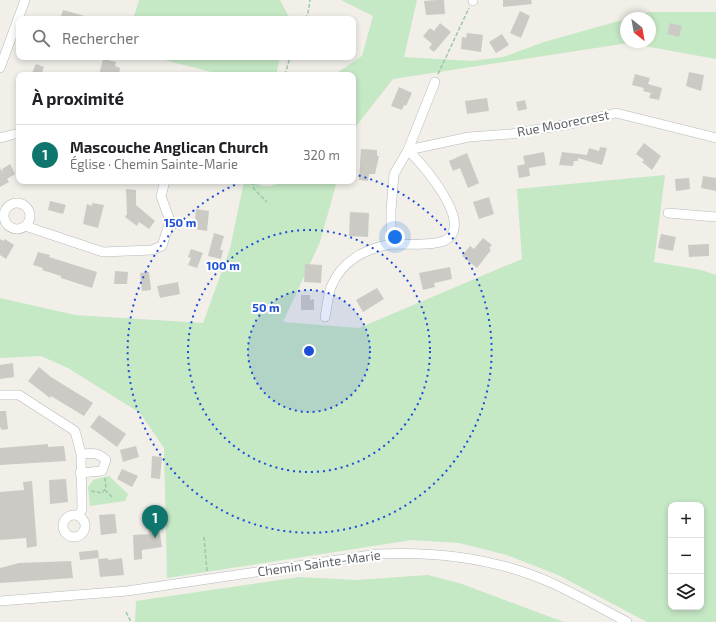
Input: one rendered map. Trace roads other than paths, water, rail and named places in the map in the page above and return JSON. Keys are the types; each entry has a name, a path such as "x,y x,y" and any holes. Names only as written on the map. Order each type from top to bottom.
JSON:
{"street":[{"path":"19,16 25,0"},
{"path":"0,68 16,24"},
{"path":"392,244 391,210 394,174 408,150 435,82"},
{"name":"Rue Moorecrest","path":"408,150 469,137 511,134 575,123 616,113 716,138"},
{"path":"0,138 16,134"},
{"path":"325,317 331,287 349,261 371,248 392,244 419,245 446,240 452,234 454,225 448,201 425,166 408,150"},
{"path":"25,226 103,252 152,250 162,246 170,221 161,196 164,184"},
{"path":"668,213 716,217"},
{"path":"0,395 20,395 75,431 81,454 80,473 82,509 79,516"},
{"path":"80,473 102,471 106,460 101,455 95,453 81,454"},
{"name":"Chemin Sainte-Marie","path":"0,601 98,595 378,554 403,553 458,556 519,570 554,584 627,622"}],"place":[{"name":"Mascouche Anglican Church","path":"155,538"}]}
